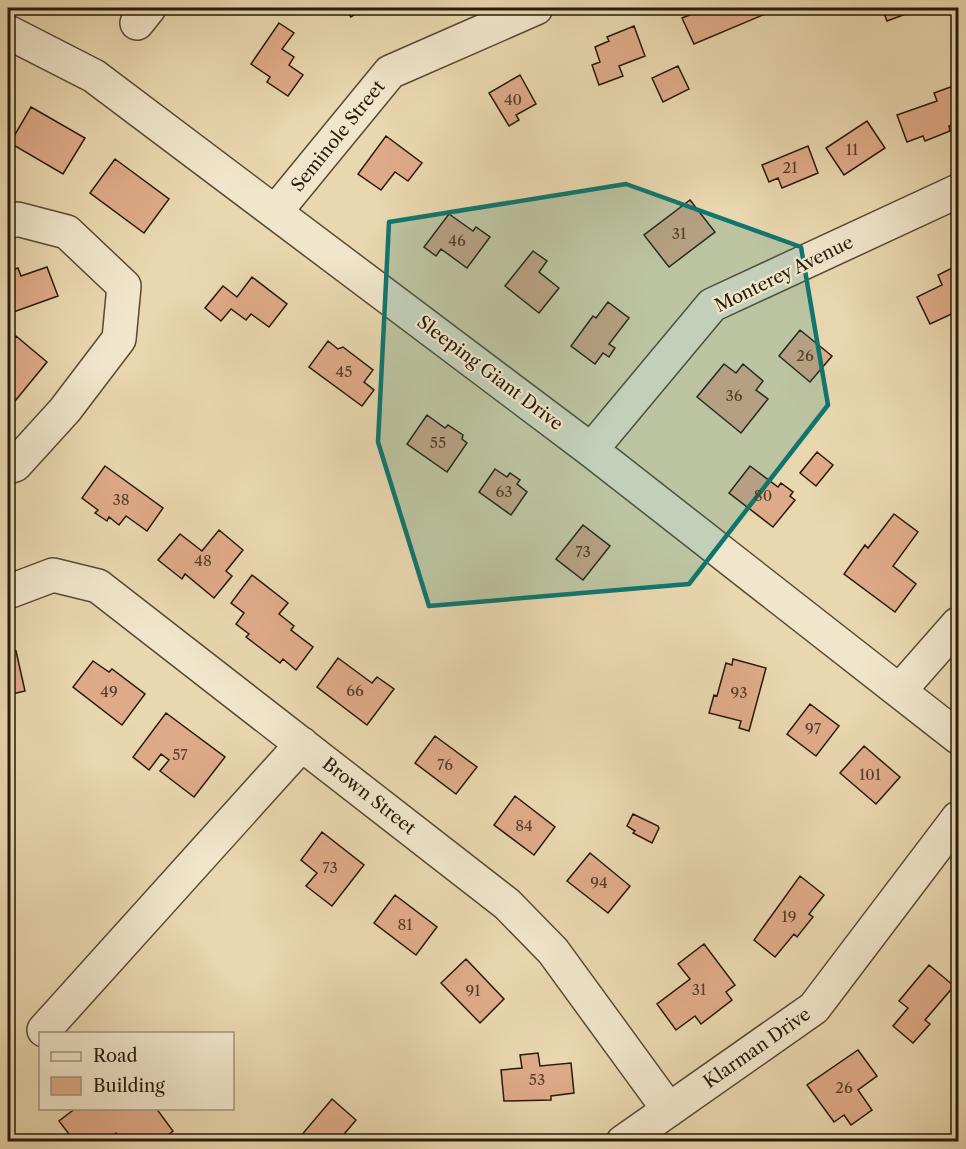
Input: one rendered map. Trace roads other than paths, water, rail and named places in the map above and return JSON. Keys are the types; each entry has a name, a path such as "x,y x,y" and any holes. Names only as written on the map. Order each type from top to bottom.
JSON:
{"street":[{"name":"Seminole Street","path":"276,211 390,72 536,8"},
{"name":"Sleeping Giant Drive","path":"8,32 94,76 591,450 958,736"},
{"name":"Monterey Avenue","path":"591,450 712,305 958,191"},
{"path":"8,222 17,219 67,232 124,286 119,339 65,410 15,465 8,467"},
{"name":"Brown Street","path":"8,592 53,575 98,586 507,904 554,951 669,1110"},
{"path":"900,690 958,624"},
{"path":"44,1030 302,744"},
{"name":"Klarman Drive","path":"622,1142 814,1008 958,818"}]}
